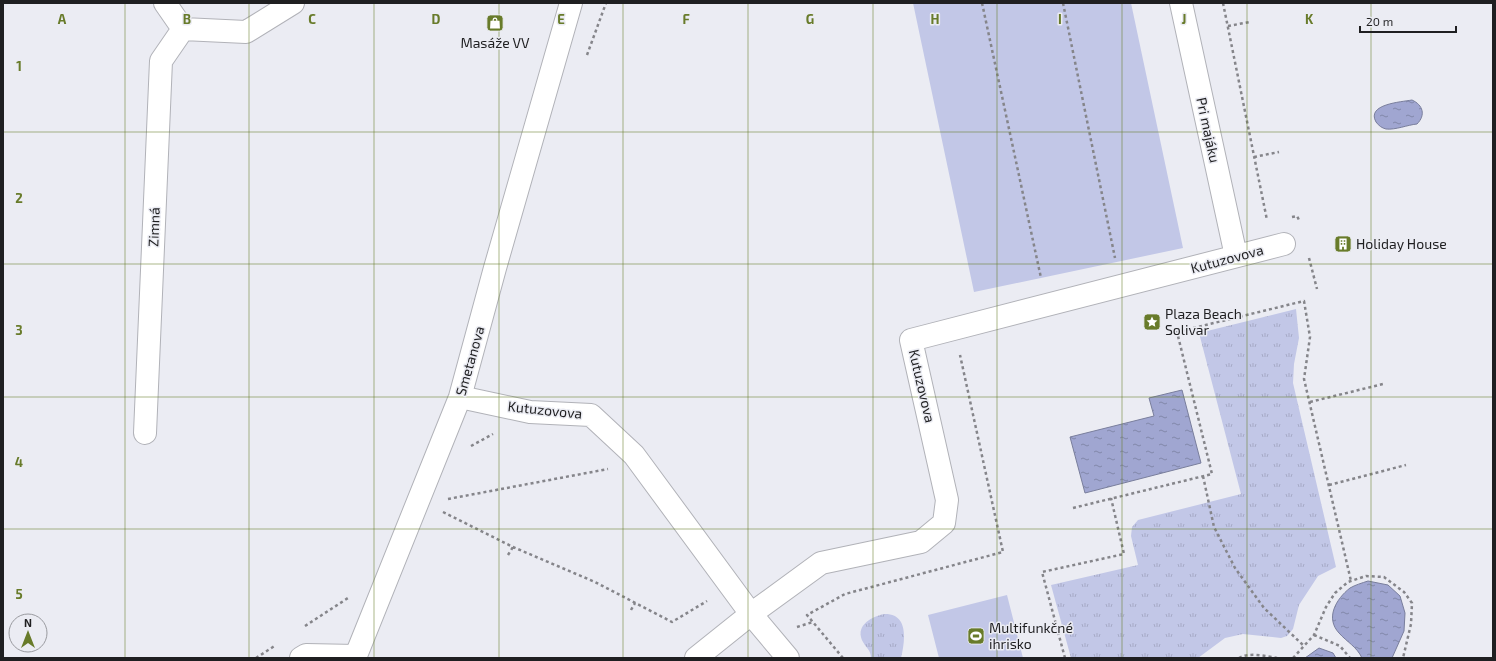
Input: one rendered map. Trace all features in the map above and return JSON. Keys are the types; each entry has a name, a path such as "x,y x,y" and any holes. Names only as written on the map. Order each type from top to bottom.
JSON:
{"street":[{"path":"165,3 183,29 246,32 293,3"},
{"name":"Smetanova","path":"301,658 306,655 355,657 460,397 571,3"},
{"name":"Pri majáku","path":"1182,3 1236,256"},
{"name":"Zimná","path":"145,433 161,61 183,29"},
{"name":"Kutuzovova","path":"696,658 751,614 821,563 921,542 944,523 948,500 912,340 1284,244"},
{"name":"Kutuzovova","path":"460,397 530,412 591,415 634,454 751,614 788,658"}],"path":[{"path":"982,3 1046,305"},
{"path":"1063,3 1121,286"},
{"path":"1223,3 1268,222"},
{"path":"1228,26 1250,22"},
{"path":"1254,157 1279,152"},
{"path":"1073,508 1212,474 1177,332 1304,301 1310,337 1304,379 1351,581"},
{"path":"1310,402 1383,384"},
{"path":"467,448 498,430"},
{"path":"1328,485 1406,465"},
{"path":"446,500 615,468"},
{"path":"1203,476 1214,527 1235,568 1264,608 1304,646"},
{"path":"1065,658 1042,572 1124,554 1111,498"},
{"path":"441,511 513,548 596,582 672,622 710,599"},
{"path":"508,555 513,548"},
{"path":"1293,658 1314,635 1326,607 1335,593 1351,581 1366,576 1384,577 1404,592 1412,603 1411,624 1403,658"},
{"path":"300,629 351,596"},
{"path":"631,610 635,603"},
{"path":"1314,635 1340,646 1350,658"},
{"path":"256,658 281,641"},
{"path":"1239,658 1243,656 1266,656 1277,658"}],"green space":[{"path":"913,3 1131,3 1183,248 974,292"},
{"path":"1296,309 1299,338 1294,364 1293,383 1336,567 1318,576 1299,605 1293,629 1287,636 1281,638 1243,634 1225,638 1198,658 1071,658 1051,585 1138,565 1131,536 1132,527 1138,520 1241,494 1199,333"},
{"name":"Multifunkčné ihrisko","path":"1007,595 1023,658 939,658 928,615"},
{"path":"885,614 893,615 902,623 904,630 904,644 901,658 871,658 869,651 863,642 861,631 866,623 875,617"}],"water":[{"path":"1412,100 1421,107 1422,110 1422,117 1417,124 1394,129 1386,129 1381,127 1376,122 1374,116 1376,111 1380,108 1393,103"},
{"path":"1182,390 1201,463 1085,493 1070,437 1154,416 1149,398"},
{"path":"1368,581 1388,585 1400,596 1405,613 1404,631 1392,658 1362,658 1355,648 1339,633 1333,621 1334,609 1345,592 1356,585"},
{"path":"1319,648 1333,653 1336,658 1305,658"}],"place":[{"name":"Masáže VV","path":"495,23"},
{"name":"Holiday House","path":"1343,244"},
{"name":"Plaza Beach Solivar","path":"1152,322"},
{"name":"Multifunkčné ihrisko","path":"976,636"}]}
